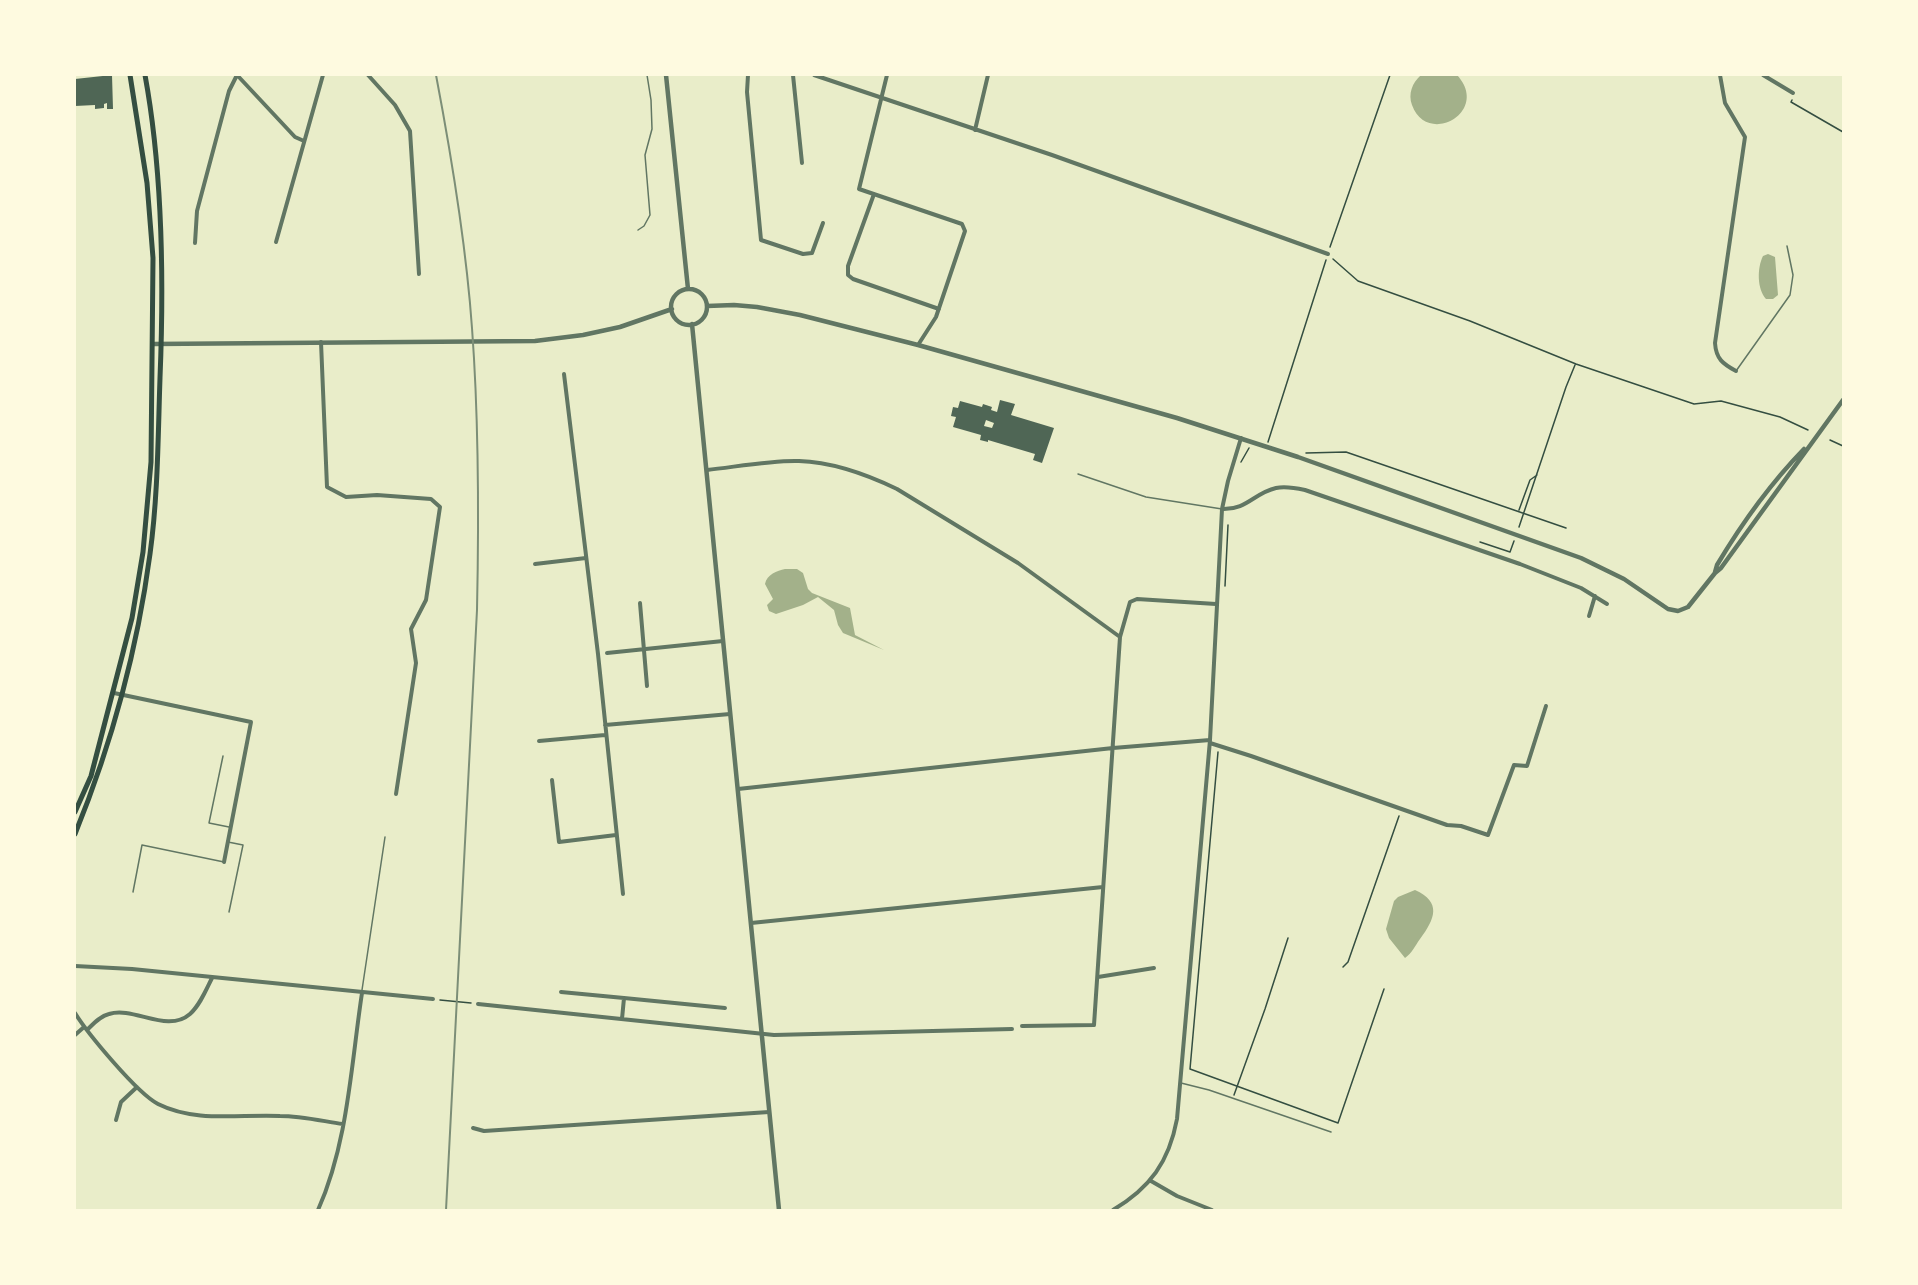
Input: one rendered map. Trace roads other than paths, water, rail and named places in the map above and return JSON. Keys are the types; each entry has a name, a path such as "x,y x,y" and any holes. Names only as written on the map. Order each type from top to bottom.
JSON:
{"main road":[{"path":"75,812 91,776 132,618 143,552 150,462 153,258 150,211 130,75"},
{"path":"75,834 98,778 123,695 140,620 150,552 158,448 162,344 162,258 151,106 145,75"}],"street":[{"path":"195,243 196,211 229,91 237,75 295,138 304,141"},
{"path":"276,242 322,75"},
{"path":"368,75 395,105 410,131 419,274"},
{"path":"666,75 688,289"},
{"path":"748,75 747,92 761,240 803,254 812,253 823,223"},
{"path":"793,75 802,163"},
{"path":"814,75 1052,155 1328,254"},
{"path":"887,75 859,189 964,225 965,233 933,324 918,345"},
{"path":"975,130 988,75"},
{"path":"1720,75 1725,103 1744,137 1715,343 1716,354 1720,361 1736,371"},
{"path":"1763,75 1793,93"},
{"path":"874,194 848,266 848,275 853,279 939,309"},
{"path":"688,289 695,289 701,293 707,306 703,318 692,324 676,319 672,309 677,293 688,289"},
{"path":"707,306 734,305 780,310 918,345 1241,438 1581,558 1624,579 1668,609 1678,611 1688,607 1726,562 1843,400"},
{"path":"153,344 498,342 583,336 626,325 672,309"},
{"path":"692,324 779,1210"},
{"path":"321,342 327,487 344,497 377,495 427,498 435,501 440,507 426,600 410,631 416,663 396,794"},
{"path":"564,374 586,558 602,653 605,735 623,894"},
{"path":"1113,1210 1127,1202 1150,1181 1162,1163 1172,1141 1177,1119 1210,742 1222,509 1241,438"},
{"path":"1715,573 1717,565 1741,526 1778,476 1814,438"},
{"path":"707,470 798,461 842,469 883,483 897,489 1018,563 1120,637"},
{"path":"1222,509 1238,509 1264,492 1278,487 1305,490 1520,564 1595,596 1607,604"},
{"path":"535,564 586,558"},
{"path":"1589,616 1595,596"},
{"path":"1022,1026 1094,1025 1120,637 1129,605 1132,600 1216,604"},
{"path":"640,603 647,686"},
{"path":"602,653 723,641"},
{"path":"114,693 251,722 224,862"},
{"path":"738,789 1113,748 1210,742 1447,825 1461,826 1488,835 1514,765 1527,766 1546,706"},
{"path":"605,725 730,714"},
{"path":"539,741 605,735"},
{"path":"552,780 559,842 616,835"},
{"path":"752,923 1103,887"},
{"path":"75,966 132,969 433,999"},
{"path":"1098,977 1154,968"},
{"path":"75,1035 102,1016 113,1012 168,1021 183,1018 195,1008 212,978"},
{"path":"561,992 725,1008"},
{"path":"318,1210 328,1183 343,1124 362,993"},
{"path":"622,1019 624,998"},
{"path":"478,1004 774,1035 1012,1029"},
{"path":"75,1013 85,1029 137,1087 160,1105 198,1116 281,1116 343,1124"},
{"path":"116,1120 121,1102 137,1087"},
{"path":"473,1128 484,1131 769,1112"},
{"path":"1150,1181 1177,1196 1212,1210"}],"lane":[{"path":"638,230 644,226 650,215 645,155 652,129 647,75"},
{"path":"1736,371 1790,295 1793,275 1787,246"},
{"path":"1078,474 1146,497 1222,509"},
{"path":"224,756 209,823 230,828"},
{"path":"362,993 385,837"},
{"path":"228,842 243,845 229,912"},
{"path":"133,891 142,845 224,862"},
{"path":"1180,1083 1233,1098 1331,1132"}],"railway":[{"path":"436,75 453,170 466,264 474,363 478,469 477,610 446,1210"}]}
